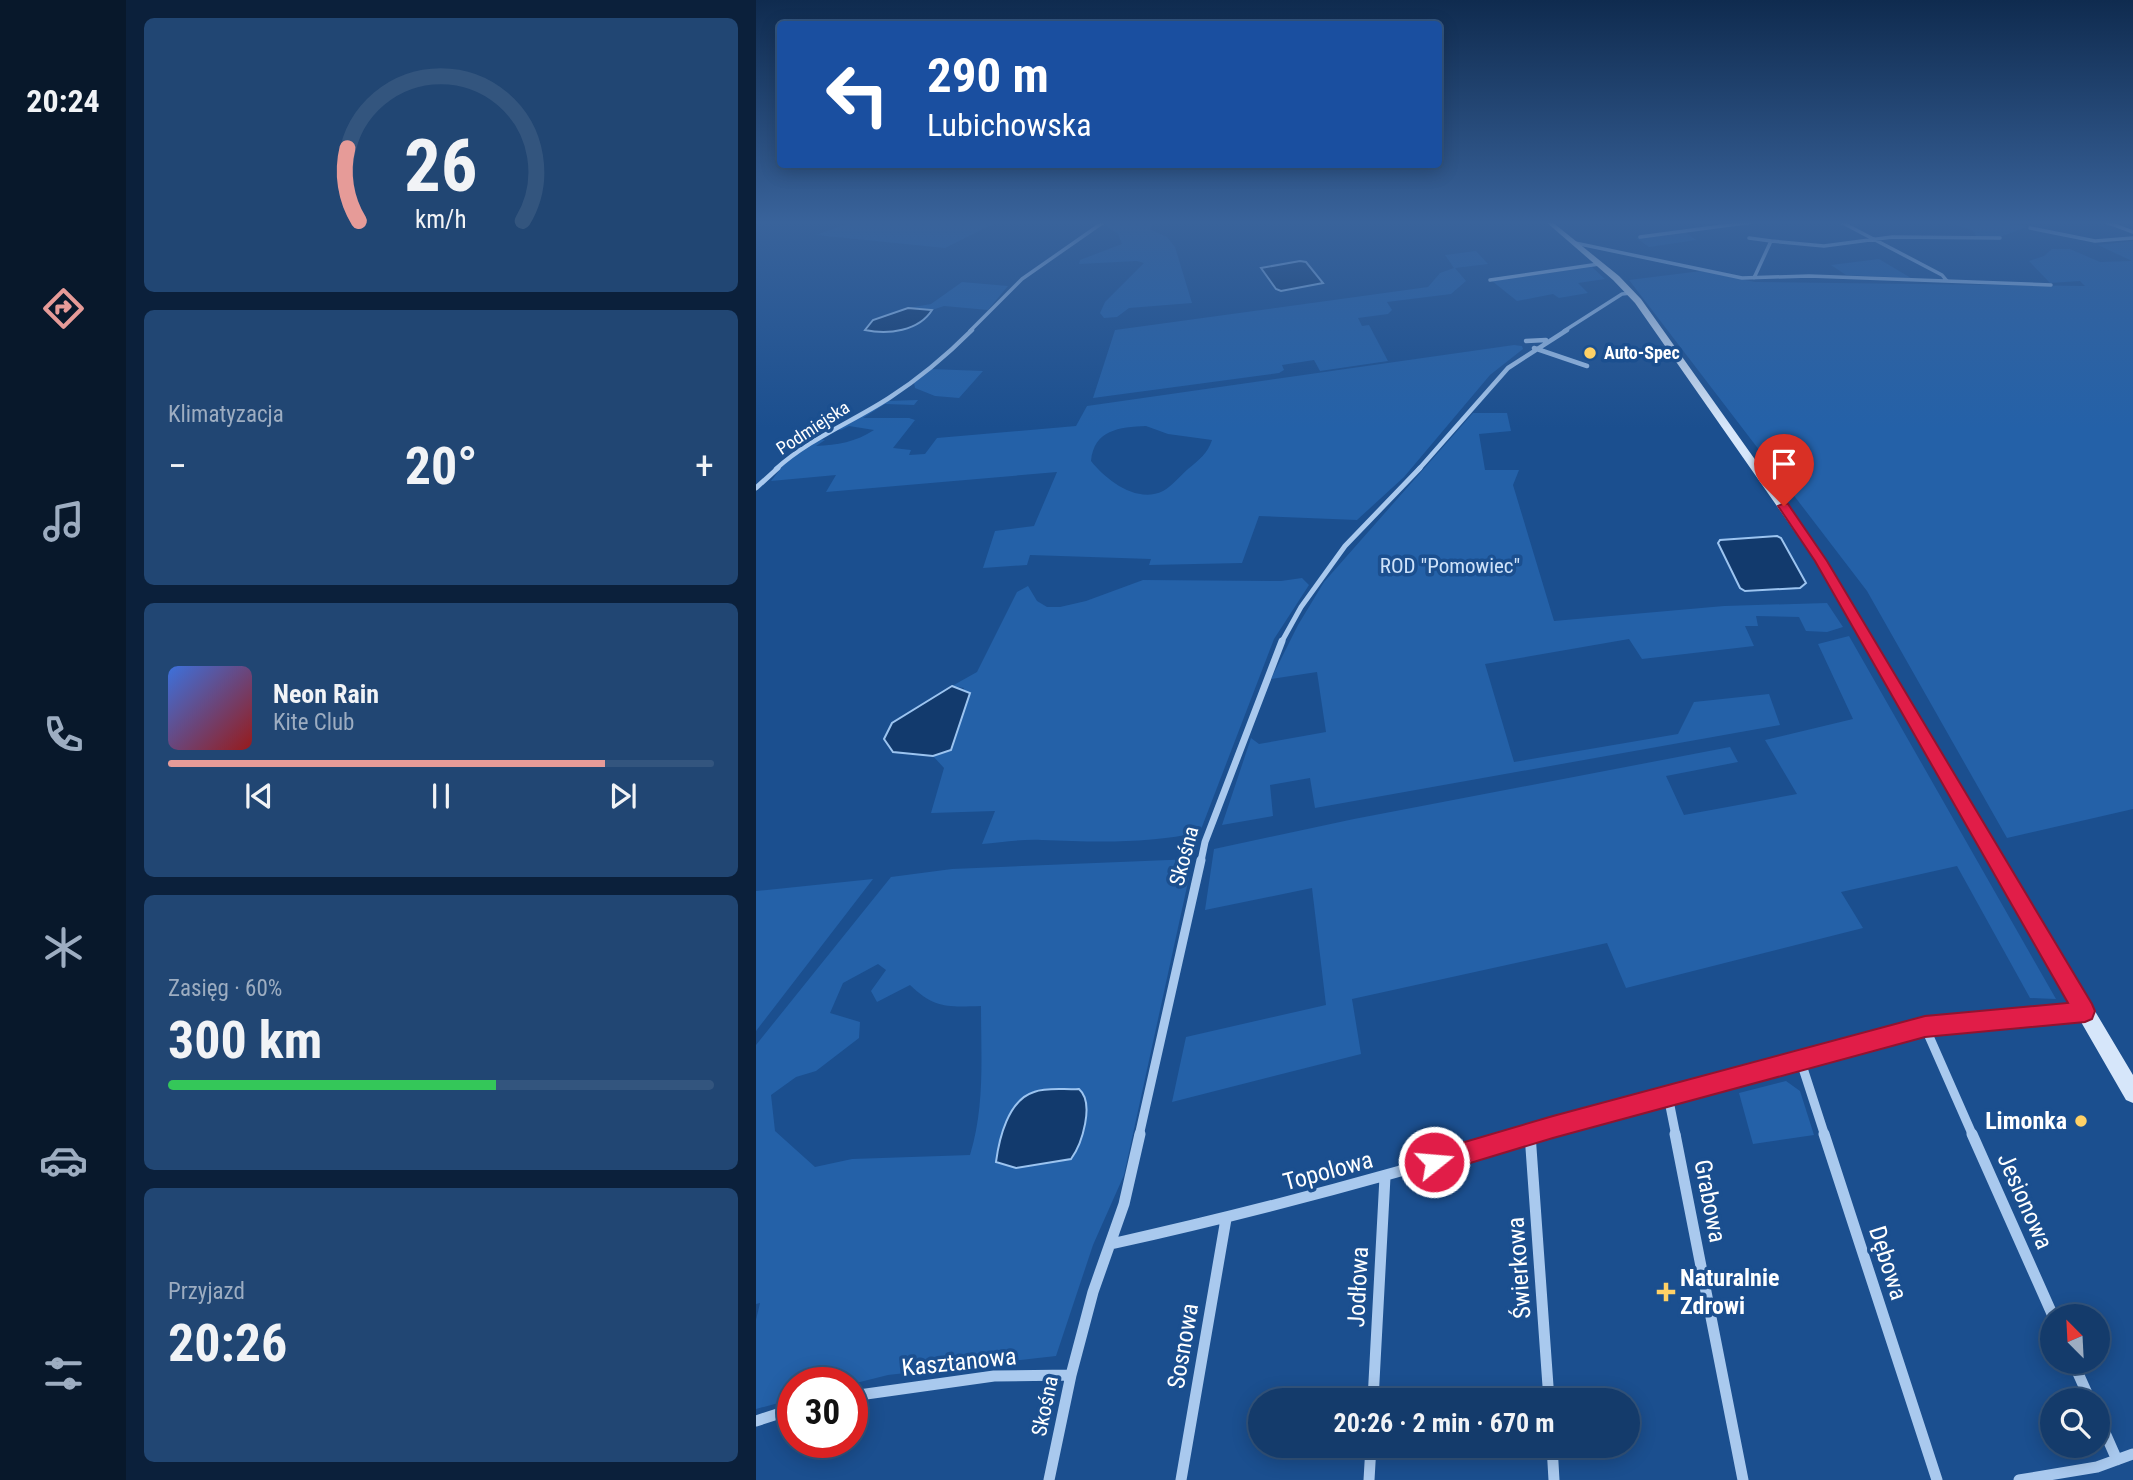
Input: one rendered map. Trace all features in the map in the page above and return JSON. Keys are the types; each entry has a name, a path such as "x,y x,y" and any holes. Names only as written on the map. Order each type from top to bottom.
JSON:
{"street":[{"name":"Podmiejska","path":"756,488 793,454 889,398 944,358 1011,290"},
{"path":"1628,290 1821,561 2133,1093"},
{"name":"Skośna","path":"1049,1480 1071,1374 1093,1292 1124,1204 1205,842 1276,652 1301,607 1345,546 1397,494 1530,345 1548,340 1622,294 1631,293"},
{"name":"Skośna","path":"1530,345 1548,340"},
{"path":"1530,345 1587,366"},
{"name":"Topolowa","path":"1111,1244 1226,1219 1385,1177 1530,1133 1925,1027 2085,1011"},
{"name":"Jesionowa","path":"1925,1027 2048,1304"},
{"name":"Dębowa","path":"1800,1059 1937,1480"},
{"name":"Grabowa","path":"1668,1096 1743,1480"},
{"name":"Świerkowa","path":"1530,1133 1548,1388"},
{"name":"Jodłowa","path":"1374,1388 1385,1177"},
{"name":"Sosnowa","path":"1181,1480 1226,1219"},
{"name":"Kasztanowa","path":"868,1394 994,1376 1071,1374"},
{"path":"756,1421 777,1414"},
{"path":"2110,1445 2117,1460"},
{"path":"2019,1480 2097,1467 2133,1454"},
{"path":"1369,1480 1370,1458"},
{"path":"1553,1458 1554,1480"}],"green space":[{"path":"951,290 1005,290 988,310 944,306 932,310 908,308 931,304"},
{"path":"1117,290 1188,290 1192,303 1129,308 1117,317 1104,318 1100,313 1105,302"},
{"path":"1406,290 1456,290 1451,294 1387,302 1392,310 1388,314 1358,318 1362,326 1369,325 1388,361 1320,371 1314,360 1282,365 1284,370 1279,373 1093,398 1115,330"},
{"path":"1503,290 1585,290 1588,293 1559,298 1553,294 1517,301"},
{"path":"1637,290 2133,290 2133,809 2007,838 1867,591"},
{"path":"1514,345 1522,346 1523,349 1490,375 1404,477 1357,520 1259,516 1242,563 1149,565 1151,559 1030,555 1027,565 983,568 995,531 1034,526 1057,472 826,492 836,475 771,481 785,463 819,439 825,440 816,446 839,444 874,430 849,426 836,429 886,401 918,400 914,405 885,404 863,418 915,420 893,448 911,450 909,455 925,454 937,438 1076,426 1087,406","holes":["1146,426 1168,434 1212,440 1203,456 1163,491 1143,494 1123,488 1105,476 1091,461 1097,443 1118,429"]},
{"path":"931,369 983,371 959,398 935,396 915,388 914,383"},
{"name":"ROD \"Pomowiec\"","path":"1473,413 1507,413 1511,431 1479,434 1485,470 1519,470 1513,485 1554,621 1724,606 1827,603 1843,627 1827,632 1806,631 1799,617 1756,616 1758,626 1745,626 1754,646 1642,659 1629,639 1485,664 1514,762 1678,734 1694,702 1769,694 1780,725 1315,808 1310,778 1270,785 1273,816 1222,825 1251,738 1259,744 1326,732 1317,672 1271,679 1298,625 1324,582"},
{"path":"1302,578 1309,585 1274,639 1200,832 1141,840 1027,840 982,844 995,811 931,813 944,768 933,756 951,750 964,688 952,686 977,672 1017,592 1028,586 1037,601 1047,607 1060,607 1086,601 1143,580 1281,581"},
{"path":"1849,636 2056,999 2030,998 1957,866 1841,892 1863,928 1626,988 1607,943 1352,999 1361,1054 1172,1102 1186,1037 1326,1005 1312,888 1205,910 1214,849 1354,819 1730,747 1738,762 1666,776 1684,815 1797,794 1765,740 1853,719 1818,644"},
{"path":"1193,859 1124,1175 1093,1245 1056,1356 888,1375 868,1380 868,1367 777,1367 777,1403 756,1409 756,1320 760,1303 756,1304 756,1045 891,877 952,869","holes":["878,964 886,970 871,991 877,1002 910,985 927,999 943,1005 981,1006 980,1100 970,1155 852,1159 815,1167 775,1131 771,1095 796,1077 816,1071 859,1038 860,1022 830,1013 843,983"]},
{"path":"873,879 756,1031 756,891"},
{"path":"1786,1081 1800,1091 1814,1135 1753,1144 1739,1093"}],"shaded area":[{"path":"908,308 932,310 919,323 902,330 865,330 873,320"},
{"path":"1777,536 1781,538 1806,583 1800,588 1745,591 1740,588 1718,543 1720,540"},
{"path":"952,686 970,693 951,750 933,756 893,752 884,739 892,723"},
{"path":"1079,1089 1086,1104 1085,1124 1071,1159 1016,1168 996,1162 1006,1121 1025,1096 1045,1090"}],"place":[{"name":"Auto-Spec","path":"1590,353"},
{"name":"Limonka","path":"2081,1121"},
{"name":"Naturalnie Zdrowi","path":"1666,1292"}],"route":[{"path":"1434,1162 1861,1042 1925,1027 2085,1011 1821,561 1784,506"}]}
